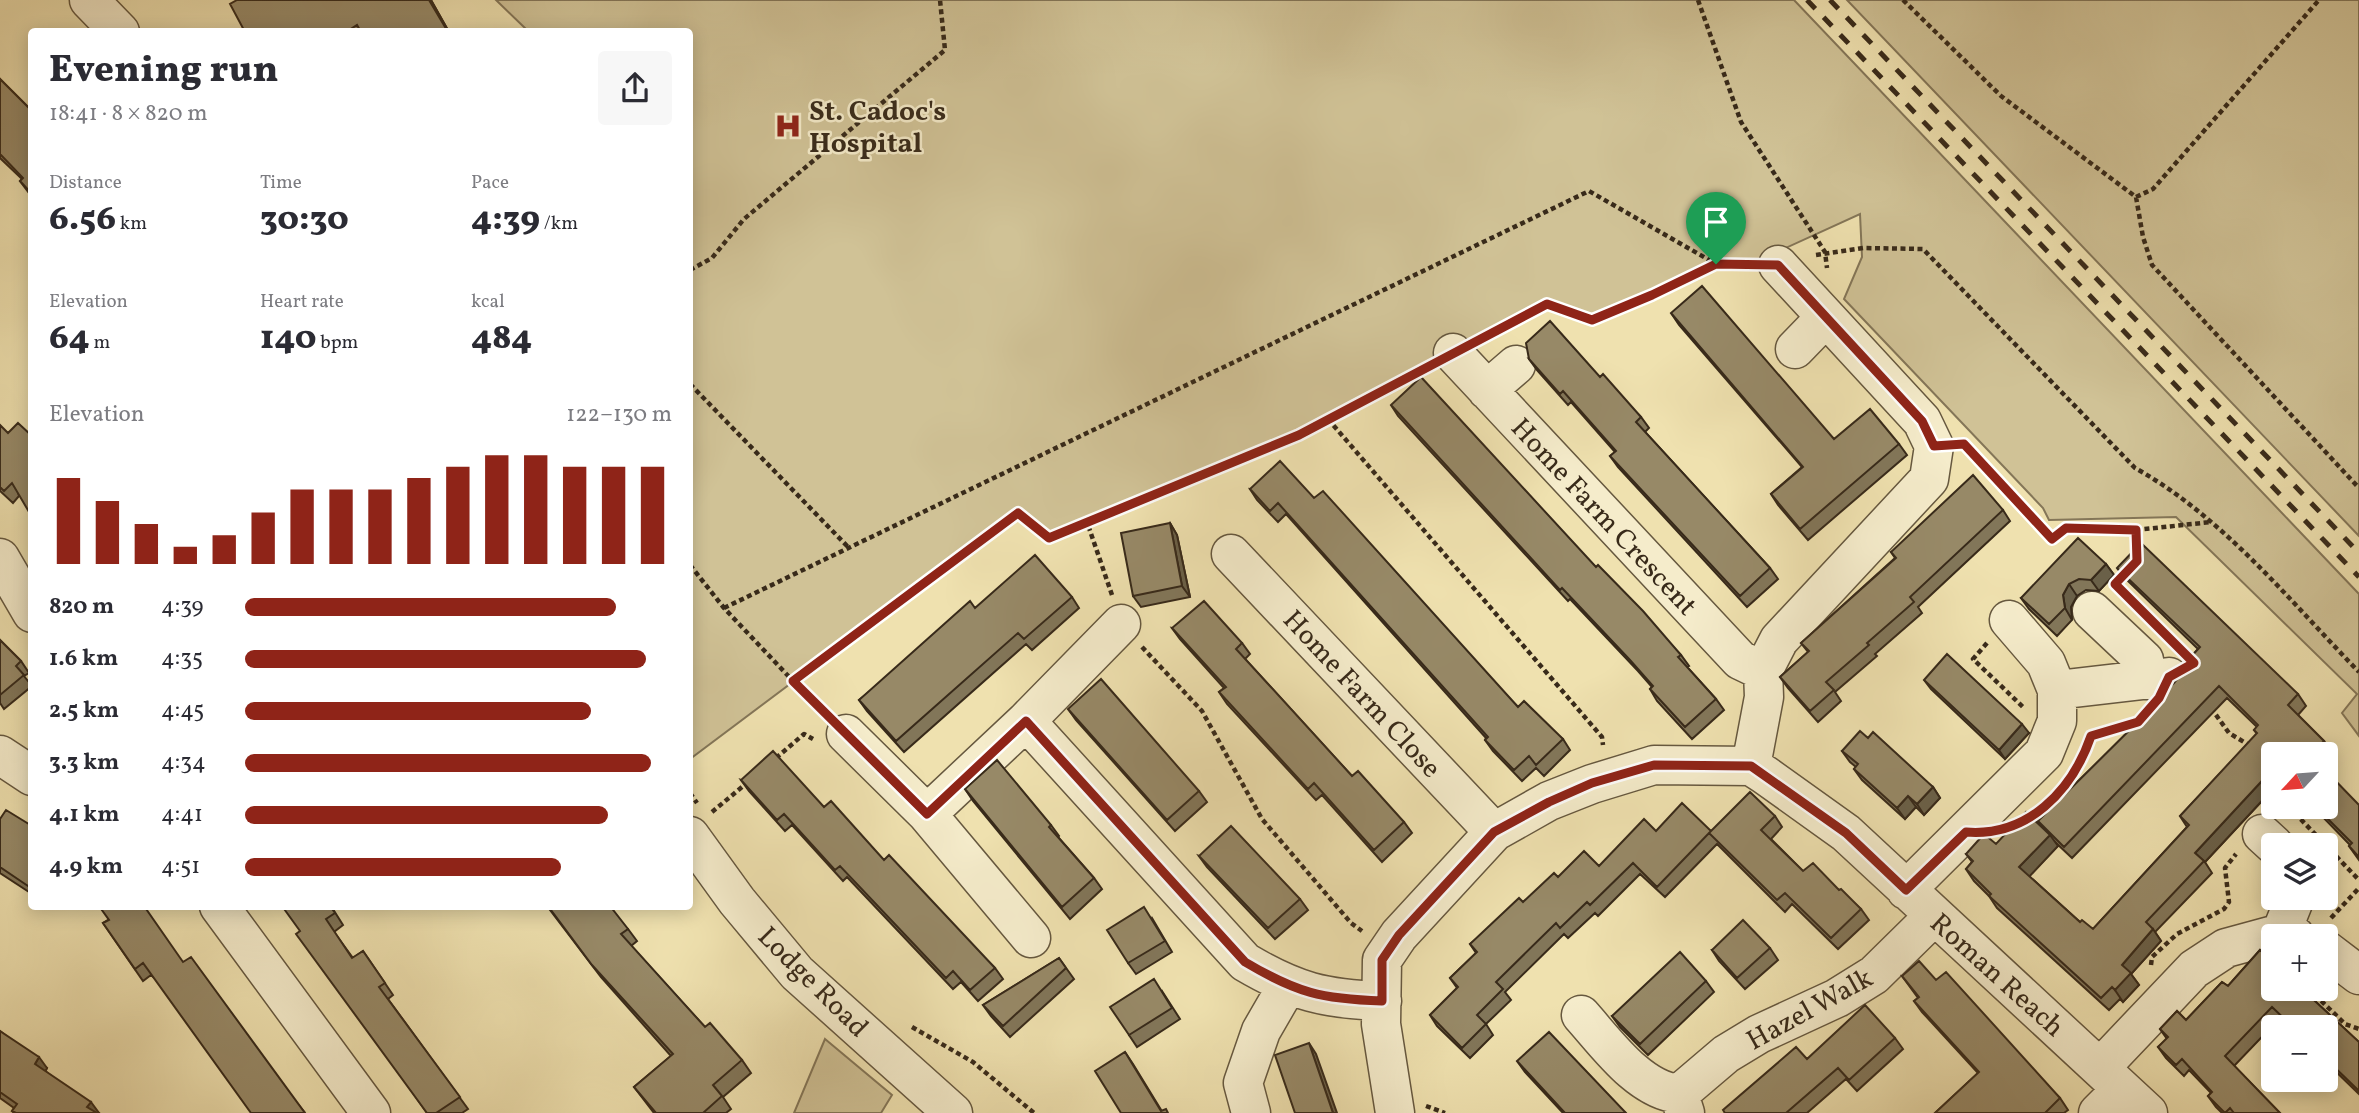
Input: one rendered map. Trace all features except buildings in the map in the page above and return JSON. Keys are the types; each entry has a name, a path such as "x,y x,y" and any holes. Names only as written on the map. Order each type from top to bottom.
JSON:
{"street":[{"path":"89,0 116,28"},
{"path":"1395,1113 1381,1024 1382,960 1443,885 1494,832 1549,802 1592,783 1654,765 1751,766 1764,697 1763,671 1779,640 1799,615 1928,480 1934,446 1922,421 1778,265"},
{"path":"1795,349 1826,317"},
{"name":"Home Farm Crescent","path":"1453,353 1740,660 1763,671"},
{"path":"1487,390 1516,365"},
{"name":"Home Farm Close","path":"1231,554 1494,832"},
{"path":"0,558 28,606"},
{"path":"2110,596 2144,660 2158,679"},
{"path":"1906,890 2044,753 2051,737 2057,721 2057,690 2046,663 2009,620"},
{"path":"927,814 1026,721 1121,624"},
{"path":"2057,690 2158,679"},
{"path":"1026,721 1245,962 1287,986 1336,999 1382,1001"},
{"path":"846,734 927,814 1031,938"},
{"path":"0,755 28,773"},
{"name":"Roman Reach","path":"1751,766 1846,833 2117,1096"},
{"name":"Lodge Road","path":"699,820 737,901 797,972 953,1113"},
{"path":"222,910 370,1113"},
{"name":"Hazel Walk","path":"1581,1015 1644,1079 1682,1103 1726,1054 1759,1034 1837,998 1874,975 1934,916"},
{"path":"2117,1096 2153,1011 2194,969 2226,948 2261,943"},
{"path":"2338,960 2359,975"},
{"path":"1251,1113 1243,1083 1261,1031 1287,986"}],"path":[{"path":"693,268 712,258 744,219 945,50 940,0"},
{"path":"1698,0 1741,122 1825,252 1863,248 1923,249 2135,468 2163,484 2211,522 2359,672"},
{"path":"1903,0 2001,96 2136,197 2143,237 2152,265 2359,488"},
{"path":"2136,197 2153,189 2319,0"},
{"path":"724,608 1589,191 1716,264"},
{"path":"793,681 1018,513 1049,538 1299,435 1547,304 1592,320 1716,264 1778,265"},
{"path":"693,387 849,548"},
{"path":"1328,419 1602,737 1606,761 1592,783"},
{"path":"1934,446 1964,444 2052,539 2066,528 2136,530 2211,522"},
{"path":"1087,522 1121,624 1202,711 1262,819 1351,923 1390,949"},
{"path":"2136,530 2137,561"},
{"path":"2110,596 2129,568"},
{"path":"693,569 724,608 846,734"},
{"path":"2009,620 1973,659 2051,737"},
{"path":"2018,825 2032,819 2074,775 2091,736 2138,722 2159,698 2158,679 2195,692 2229,733 2250,746 2260,746"},
{"path":"765,767 804,734"},
{"path":"693,802 699,820 755,775"},
{"path":"2301,819 2359,880"},
{"path":"2153,1011 2150,990 2152,957 2177,934 2224,909 2229,902 2225,868 2259,842"},
{"path":"2320,924 2359,888"},
{"path":"2322,1001 2346,1024 2359,1029"},
{"path":"901,1020 973,1062 1034,1113"}],"shaded area":[{"path":"496,0 1794,0 2359,594 2359,736 2342,713 2357,694 2176,517 2049,520 2043,508 1844,299 1862,257 1860,214 1755,262 1716,264 1592,320 1547,304 1299,435 1049,538 1018,513 693,757 693,28 525,28"},
{"path":"1847,0 2359,0 2359,536"},
{"path":"825,1039 892,1095 881,1113 794,1113"}],"railway":[{"path":"1807,0 2359,577"},
{"path":"1830,0 2359,553"}],"place":[{"name":"St. Cadoc's Hospital","path":"788,126"}],"route":[{"path":"1716,264 1778,265 1922,421 1934,446 1964,444 2052,539 2066,528 2136,530 2137,561 2115,584 2194,663 2169,677 2159,698 2138,722 2091,736 2074,775 2032,819 2003,830 1966,832 1906,890 1846,833 1751,766 1654,765 1592,783 1549,802 1494,832 1399,935 1382,960 1382,1001 1336,999 1287,986 1245,962 1026,721 927,814 793,681 1018,513 1049,538 1299,435 1547,304 1592,320 1716,264"}]}
